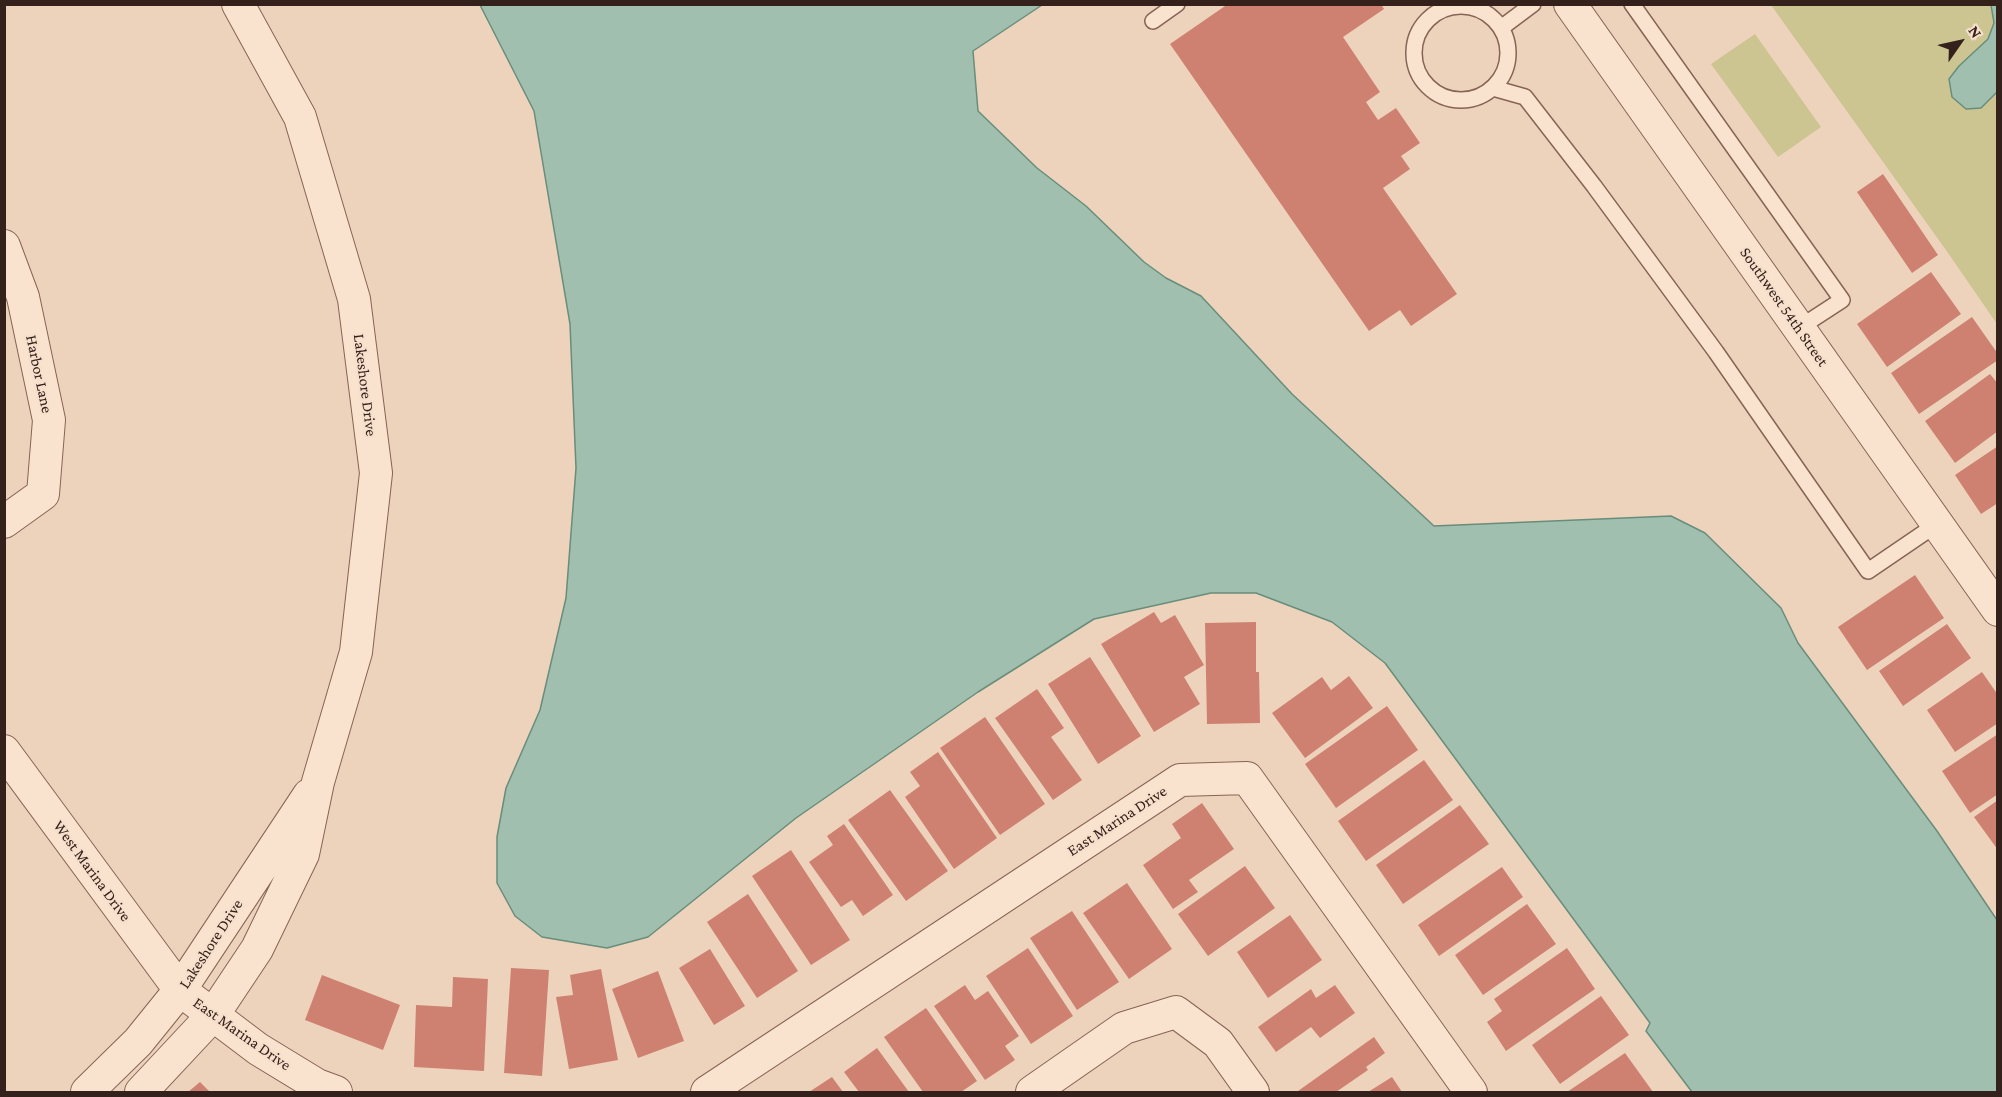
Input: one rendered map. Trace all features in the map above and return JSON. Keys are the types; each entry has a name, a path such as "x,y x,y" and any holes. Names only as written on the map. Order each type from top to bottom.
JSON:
{"street":[{"name":"Lakeshore Drive","path":"141,1092 213,1015 258,949 303,854 318,782 356,652 376,473 351,287 300,117 238,4"},
{"name":"Southwest 54th Street","path":"1570,4 1998,610"},
{"name":"Harbor Lane","path":"4,246 24,297 49,420 43,494 4,522"},
{"name":"West Marina Drive","path":"4,751 180,990"},
{"name":"East Marina Drive","path":"707,1092 1180,780 1247,778 1471,1092"},
{"name":"Lakeshore Drive","path":"87,1092 138,1042 180,990 318,782"},
{"name":"East Marina Drive","path":"180,990 258,1049 317,1085 336,1092"},
{"path":"1032,1092 1124,1028 1176,1011 1218,1043 1253,1092"}],"lane":[{"path":"1153,21 1177,4"},
{"path":"1501,28 1533,4"},
{"path":"1632,4 1842,300 1799,328"},
{"path":"1457,5 1470,6 1493,18 1501,28 1507,43 1508,60 1503,75 1493,88 1480,98 1463,101 1447,99 1432,92 1420,80 1414,64 1413,48 1418,32 1428,18 1441,9 1457,5"},
{"path":"1493,88 1525,97 1539,115 1716,352 1868,571 1937,524"}],"shaded area":[{"path":"480,5 1042,5 973,51 978,111 1037,168 1086,206 1144,262 1166,278 1201,296 1292,394 1434,526 1671,516 1705,533 1781,608 1798,643 1937,831 1997,920 1997,1092 1692,1092 1646,1031 1650,1023 1385,663 1332,622 1256,593 1211,593 1094,619 978,692 796,818 648,937 607,948 542,937 515,916 497,883 497,837 506,788 540,710 566,598 576,468 570,324 534,111"},
{"path":"1771,5 1997,5 1997,324 1948,253"},
{"path":"1991,5 1997,5 1997,92 1981,108 1966,109 1952,97 1949,79 1959,66 1988,39 1994,23"},
{"path":"1755,34 1821,127 1778,157 1711,64"}],"building":[{"path":"1228,4 1381,4 1384,9 1343,37 1380,92 1366,102 1378,120 1396,108 1420,143 1401,156 1410,169 1383,188 1457,294 1411,326 1400,310 1369,331 1170,44"},
{"path":"1883,174 1938,255 1912,273 1857,192"},
{"path":"1931,272 1961,314 1887,367 1857,324"},
{"path":"1972,317 1998,354 1998,360 1919,414 1891,373"},
{"path":"1990,374 1998,384 1998,431 1955,463 1925,421"},
{"path":"1998,446 1998,503 1981,514 1955,475"},
{"path":"1915,575 1944,618 1867,670 1838,627"},
{"path":"1154,612 1161,623 1175,615 1204,665 1184,677 1200,704 1154,732 1101,644"},
{"path":"1256,622 1256,672 1259,672 1260,723 1207,724 1205,623"},
{"path":"1947,624 1971,658 1903,706 1879,671"},
{"path":"1090,657 1141,736 1098,764 1048,684"},
{"path":"1982,672 1998,695 1998,723 1955,752 1927,710"},
{"path":"1349,676 1373,708 1305,758 1272,713 1322,677 1331,690"},
{"path":"1037,689 1064,728 1051,737 1082,780 1053,800 995,718"},
{"path":"1387,706 1418,750 1336,808 1305,764"},
{"path":"985,717 1045,804 1000,835 940,748"},
{"path":"1998,734 1998,794 1970,813 1942,771"},
{"path":"938,752 997,838 954,869 905,797 920,786 910,772"},
{"path":"1424,760 1453,800 1366,861 1338,821"},
{"path":"890,790 948,871 906,901 848,820"},
{"path":"1998,800 1998,850 1974,817"},
{"path":"1202,803 1234,849 1189,880 1198,892 1173,909 1143,865 1181,838 1172,824"},
{"path":"1460,805 1489,844 1403,904 1376,865"},
{"path":"844,824 893,895 863,916 852,900 841,907 809,862 833,845 827,836"},
{"path":"791,850 850,940 811,965 752,876"},
{"path":"1245,866 1275,908 1208,956 1178,914"},
{"path":"1502,867 1523,897 1439,956 1418,925"},
{"path":"1127,883 1172,949 1129,979 1083,913"},
{"path":"748,894 798,971 757,998 707,922"},
{"path":"1527,904 1556,944 1483,995 1455,955"},
{"path":"1072,911 1119,982 1077,1010 1030,938"},
{"path":"1290,915 1322,960 1268,998 1237,952"},
{"path":"1028,948 1073,1016 1031,1044 986,976"},
{"path":"1567,948 1595,989 1506,1051 1487,1022 1502,1011 1494,999"},
{"path":"710,949 745,1006 714,1025 679,968"},
{"path":"511,968 549,970 542,1076 504,1073"},
{"path":"601,969 618,1060 569,1069 556,997 573,995 570,975"},
{"path":"658,971 684,1041 638,1058 612,989"},
{"path":"322,975 400,1005 383,1050 305,1020"},
{"path":"453,977 488,979 484,1071 414,1067 416,1005 452,1007"},
{"path":"965,985 975,1000 988,991 1019,1036 1005,1046 1015,1060 985,1080 934,1006"},
{"path":"1335,985 1355,1013 1320,1038 1311,1027 1276,1052 1258,1027 1311,989 1316,998"},
{"path":"1601,996 1629,1035 1560,1084 1532,1045"},
{"path":"926,1008 977,1081 961,1092 923,1092 884,1037"},
{"path":"1374,1037 1385,1053 1366,1067 1368,1070 1336,1092 1298,1091"},
{"path":"877,1048 909,1092 859,1092 844,1072"},
{"path":"1625,1053 1653,1092 1567,1092"},
{"path":"832,1077 843,1092 809,1092"},
{"path":"1392,1077 1402,1092 1368,1092"},
{"path":"200,1082 210,1092 188,1092"}]}
